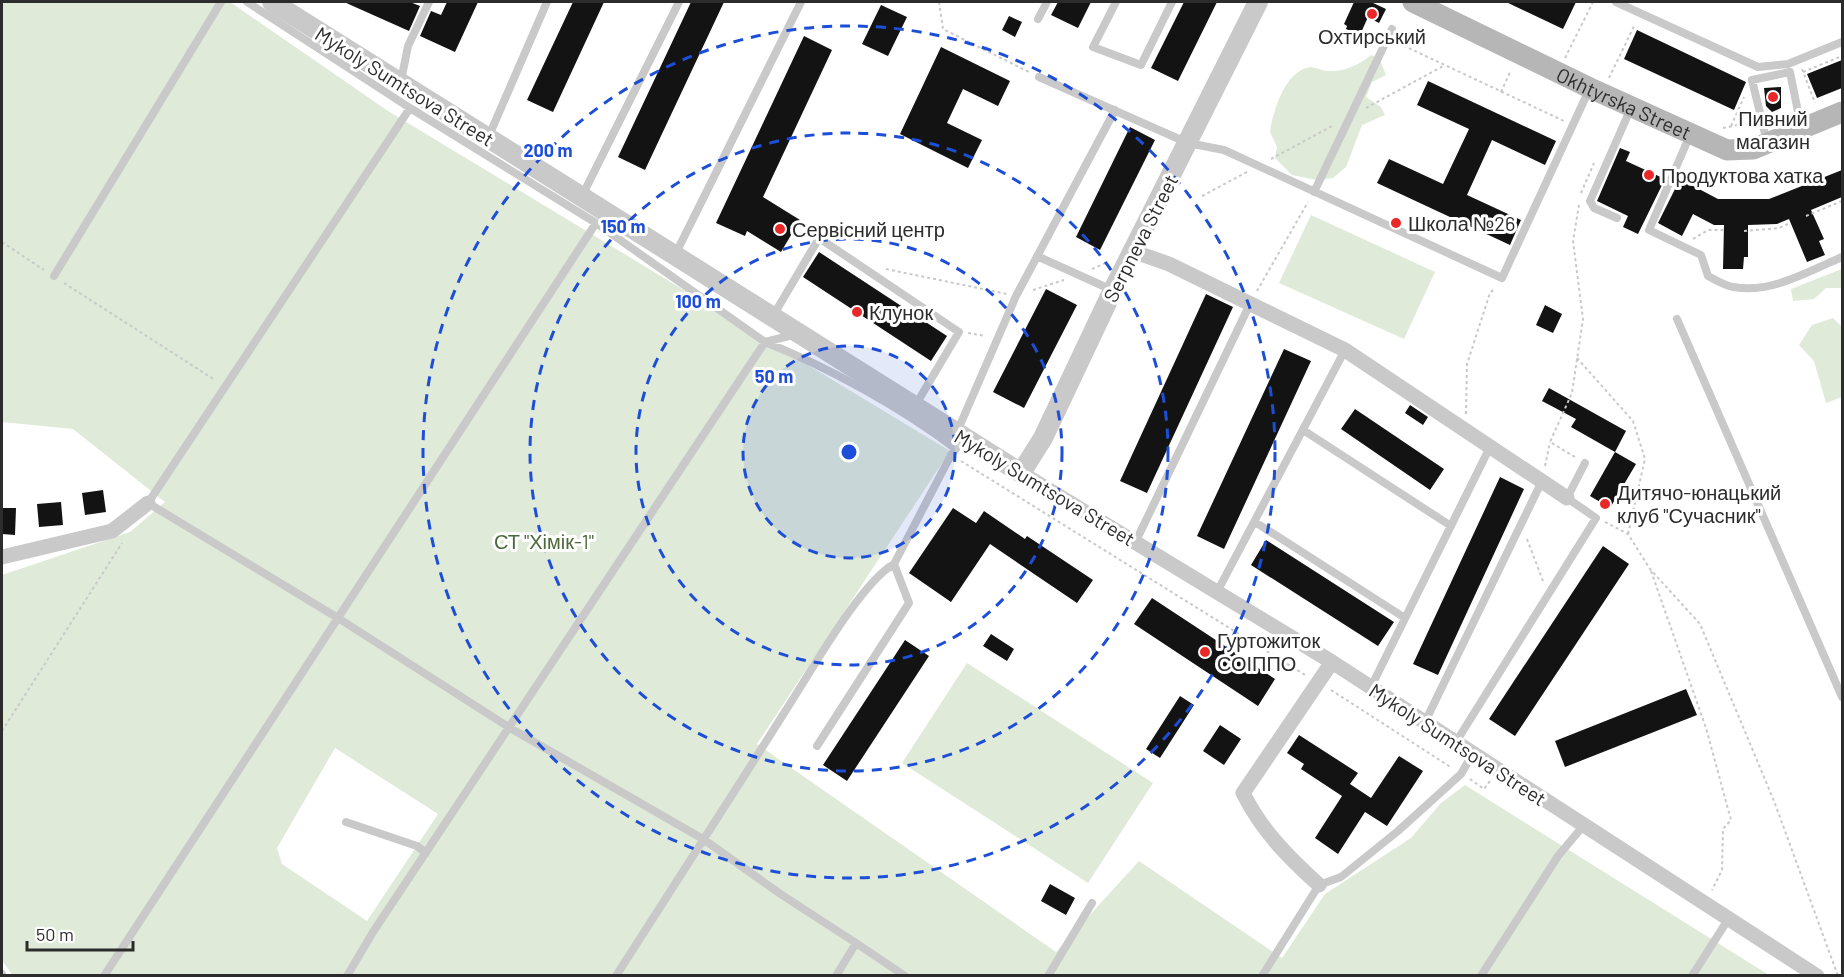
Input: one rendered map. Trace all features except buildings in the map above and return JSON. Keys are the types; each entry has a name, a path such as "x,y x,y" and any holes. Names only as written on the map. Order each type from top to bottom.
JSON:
{"main road":[{"name":"Okhtyrska Street","path":"1413,2 1519,54 1599,84 1632,107 1727,150 1753,149 1842,114"}],"street":[{"name":"Mykoly Sumtsova Street","path":"272,2 915,408 957,445 1021,473 1136,541 1332,662 1817,975"},
{"name":"Serpneva Street","path":"1021,473 1043,438 1132,251 1257,2"},
{"path":"1132,251 1169,264 1345,350 1567,498"},
{"path":"2,557 112,531 148,503"},
{"path":"1319,885 1281,851 1257,820 1243,793 1332,662"}],"lane":[{"path":"54,276 221,2"},
{"path":"246,2 410,108 596,223 765,342 800,356 957,445"},
{"path":"400,82 408,46 429,2"},
{"path":"488,139 547,2"},
{"path":"582,198 679,2"},
{"path":"675,257 801,2"},
{"path":"1038,19 1047,2"},
{"path":"1116,2 1093,47 1142,65 1172,2"},
{"path":"1616,2 1758,67 1788,64 1842,42"},
{"path":"1314,192 1392,28"},
{"path":"1767,143 1752,80 1790,72 1801,129"},
{"path":"1040,77 1188,143 1224,150 1502,278 1573,125 1599,84"},
{"path":"1617,218 1594,208 1590,201 1632,107"},
{"path":"410,108 148,503 338,618 510,728 703,840 782,895 905,975"},
{"path":"615,975 855,606 882,571 894,564 957,445 1016,296 1115,110"},
{"path":"1691,133 1649,230 1701,255 1708,276 1732,287 1754,289 1774,285 1842,257"},
{"path":"104,975 596,223"},
{"path":"772,318 819,238 959,332 915,408"},
{"path":"1037,256 1113,290"},
{"path":"1136,541 1250,304"},
{"path":"1677,319 1842,697"},
{"path":"347,975 765,342 797,334"},
{"path":"1217,592 1345,350"},
{"path":"1303,430 1451,526"},
{"path":"1371,687 1490,447"},
{"path":"1456,742 1596,518 1567,498 1585,463"},
{"path":"1425,722 1542,481"},
{"path":"1255,522 1405,618"},
{"path":"817,746 909,603 894,564"},
{"path":"1262,975 1319,885 1341,878 1398,831 1461,774 1473,753"},
{"path":"346,822 417,846 426,853"},
{"path":"1481,975 1558,855 1584,825"},
{"path":"1048,975 1092,903"},
{"path":"1692,975 1729,918"},
{"path":"836,975 856,943"}],"path":[{"path":"939,2 943,29 1040,77"},
{"path":"1565,60 1593,2"},
{"path":"1599,84 1640,13"},
{"path":"1387,38 1573,125"},
{"path":"1501,92 1519,54"},
{"path":"1804,72 1842,56"},
{"path":"1799,60 1819,111"},
{"path":"1202,196 1445,65"},
{"path":"1717,129 1762,120"},
{"path":"1542,481 1550,442 1572,393 1583,319 1574,241 1582,186 1596,158"},
{"path":"1250,304 1314,192"},
{"path":"1806,216 1842,201"},
{"path":"1744,231 1779,228 1790,223"},
{"path":"1681,246 1708,230 1724,230"},
{"path":"2,242 225,387"},
{"path":"860,264 1016,296"},
{"path":"1466,430 1467,364 1490,293 1502,278"},
{"path":"959,332 1000,337"},
{"path":"1577,358 1633,420 1645,459 1628,534"},
{"path":"1550,442 1585,463"},
{"path":"957,445 1484,789 1498,769"},
{"path":"1596,518 1628,534 1650,569 1700,624 1774,801 1838,975"},
{"path":"1521,523 1548,595"},
{"path":"2,731 122,543"},
{"path":"1650,569 1706,728 1731,820 1723,829 1722,870 1705,903"}],"green space":[{"name":"СТ \"Хімік-1\"","path":"2,2 230,2 388,111 950,451 757,744 1056,952 1139,861 1282,958 1325,894 1411,838 1441,803 1465,785 1769,975 13,976 2,960 2,575 130,532 165,502 73,429 2,422","holes":["335,748 438,814 367,921 282,864 277,848"]},
{"path":"1371,55 1379,58 1386,75 1372,82 1366,97 1381,107 1385,115 1362,125 1346,167 1333,178 1317,180 1292,175 1275,158 1277,147 1270,132 1277,103 1287,84 1301,70 1310,67 1326,71 1345,69"},
{"path":"1311,215 1435,272 1404,339 1279,283"},
{"path":"1842,269 1842,288 1826,288 1814,299 1793,301 1791,289"},
{"path":"1833,318 1842,327 1842,397 1826,403 1814,361 1799,345 1812,325"},
{"path":"967,663 1153,783 1088,883 902,763"}],"place":[{"name":"Охтирський","path":"1372,14"},
{"name":"Пивний магазин","path":"1773,97"},
{"name":"Продуктова хатка","path":"1649,175"},
{"name":"Школа №26","path":"1396,223"},
{"name":"Сервісний центр","path":"780,229"},
{"name":"Клунок","path":"857,312"},
{"name":"Дитячо-юнацький клуб \"Сучасник\"","path":"1605,504"},
{"name":"Гуртожиток СОІППО","path":"1205,652"}]}
